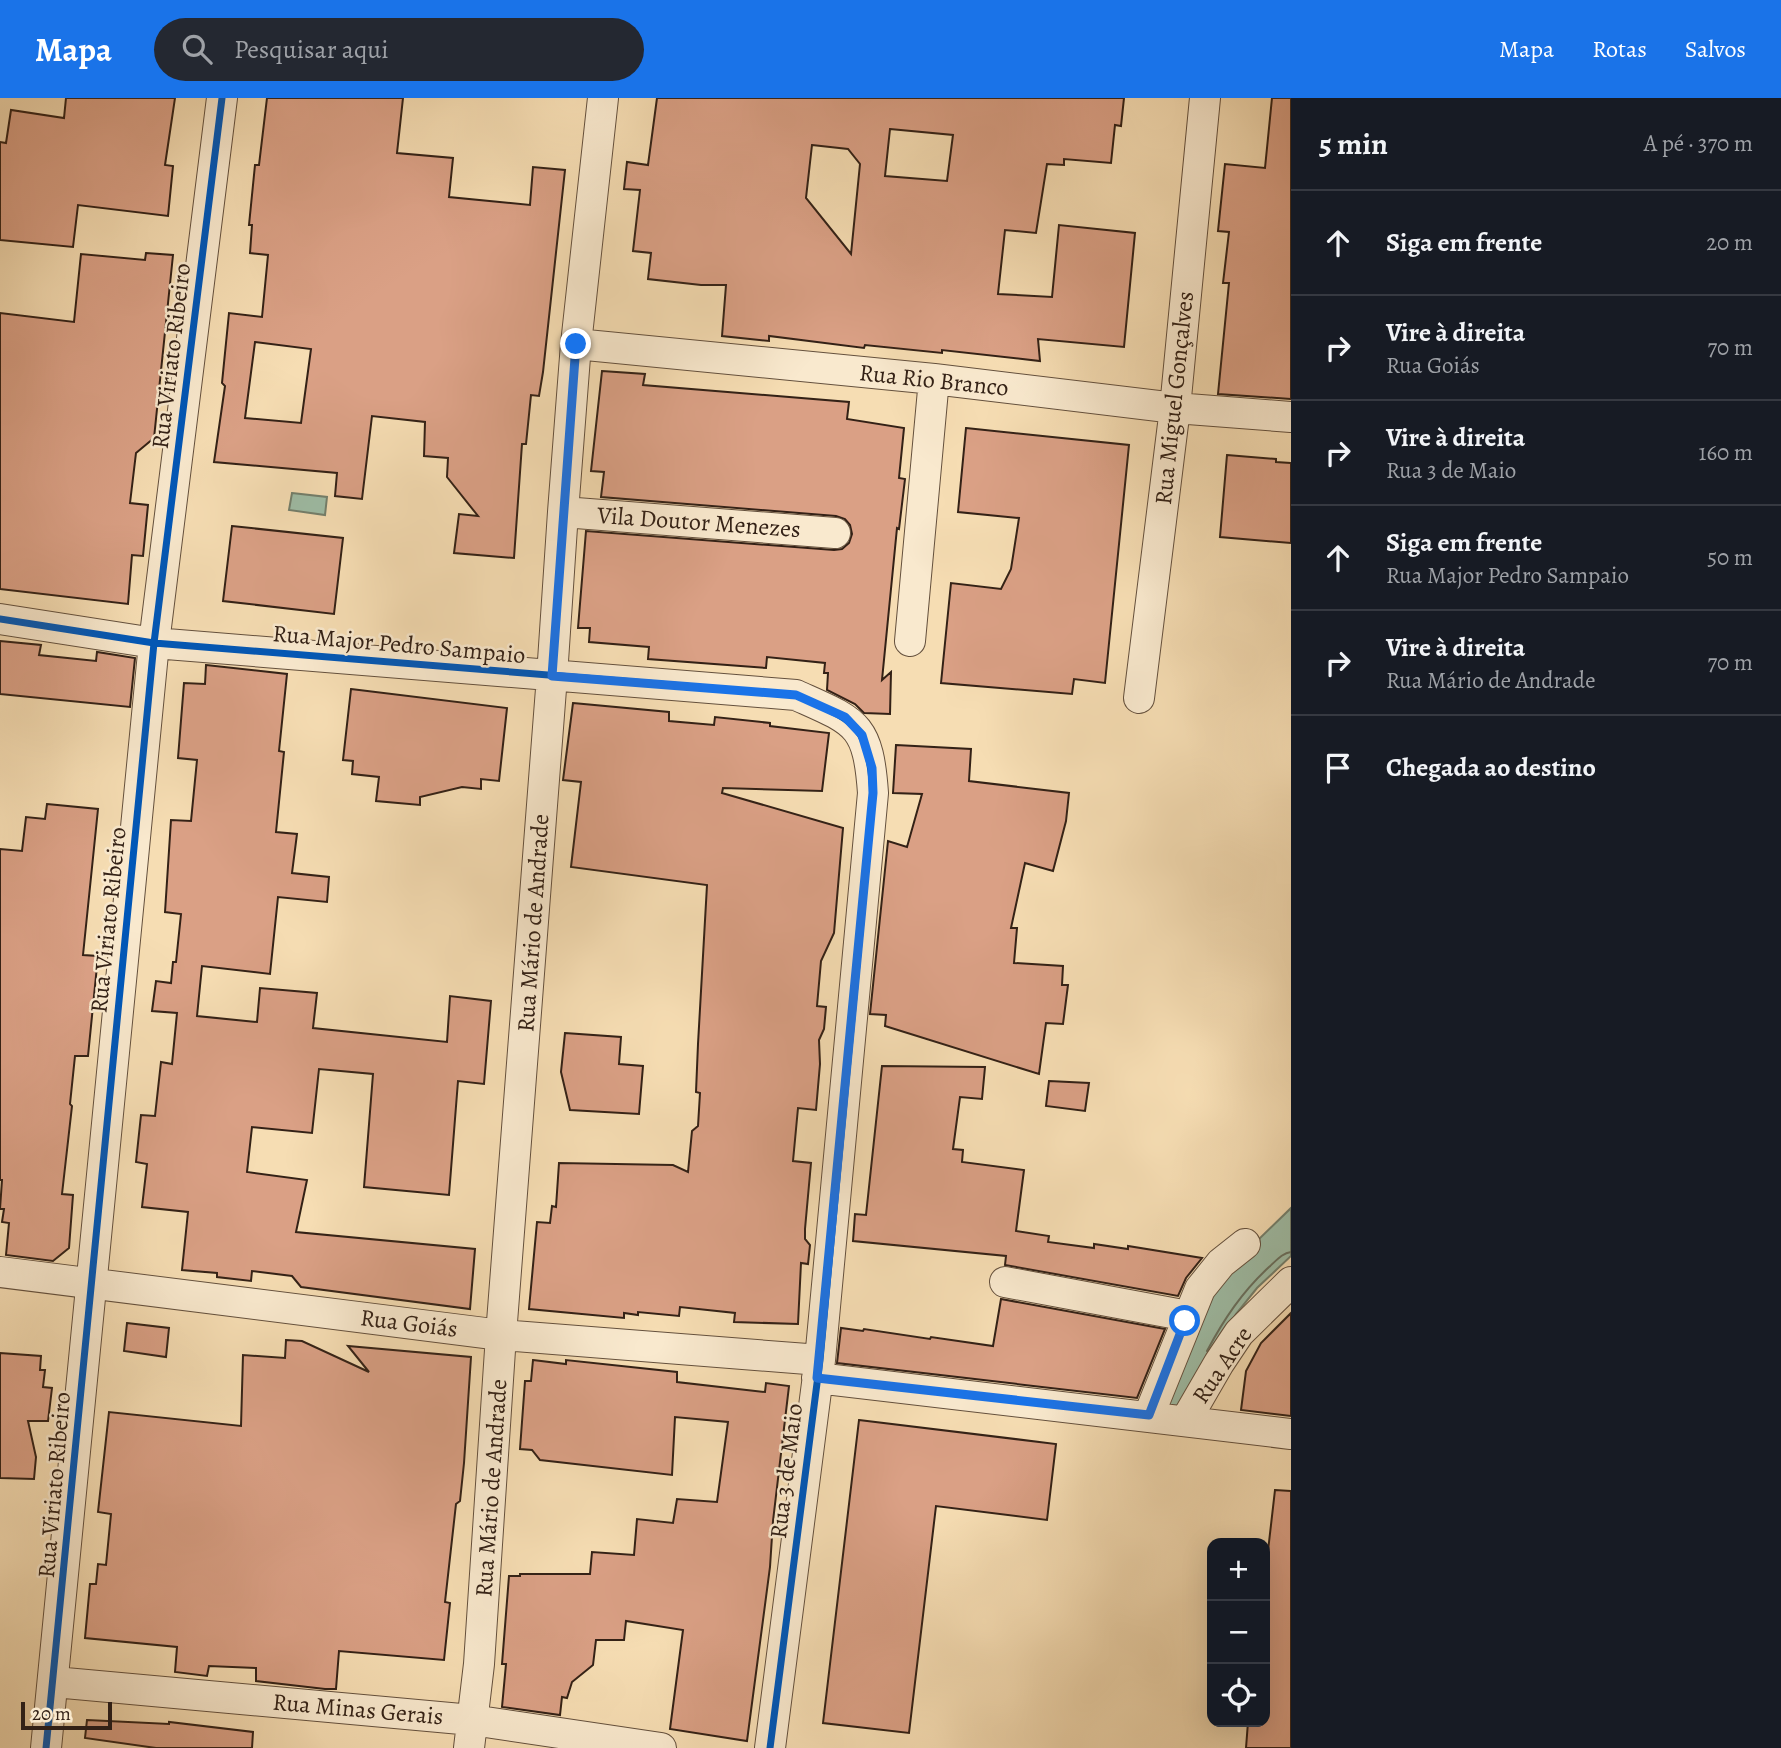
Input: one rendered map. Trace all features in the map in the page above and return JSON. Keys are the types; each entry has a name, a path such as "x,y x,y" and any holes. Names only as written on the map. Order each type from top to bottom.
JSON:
{"street":[{"name":"Rua Viriato Ribeiro","path":"46,1748 154,643 222,98"},
{"name":"Rua Mário de Andrade","path":"471,1734 479,1664 501,1335 576,344 603,98"},
{"name":"Rua Miguel Gonçalves","path":"1139,698 1175,408 1205,98"},
{"name":"Rua Rio Branco","path":"576,344 934,379 1175,408 1291,417"},
{"path":"909,641 934,379"},
{"name":"Vila Doutor Menezes","path":"563,512 835,533"},
{"name":"Rua Major Pedro Sampaio","path":"0,619 154,643 796,695"},
{"name":"Rua 3 de Maio","path":"770,1748 818,1369 873,793 872,768 862,735 845,717 796,695"},
{"path":"1149,1415 1200,1289 1221,1263 1245,1244"},
{"name":"Rua Goiás","path":"0,1272 501,1335 818,1369 1291,1434"},
{"path":"1005,1282 1188,1316"},
{"name":"Rua Acre","path":"1186,1420 1238,1333 1291,1282"},
{"name":"Rua Minas Gerais","path":"54,1682 471,1734 661,1748"}],"water":[{"path":"292,493 327,497 325,515 289,510"},
{"path":"1291,1208 1291,1256 1257,1288 1236,1314 1184,1410 1156,1405 1219,1278"}],"building":[{"path":"66,98 175,98 165,165 173,166 168,216 78,205 73,247 0,240 0,142 6,143 11,110 64,118"},
{"path":"267,98 403,98 397,153 453,158 449,197 530,205 533,167 565,170 543,372 539,396 531,395 526,444 522,444 514,558 454,553 459,514 478,516 447,477 448,458 424,456 425,422 372,416 362,499 335,496 337,473 214,462 225,386 222,383 229,313 262,317 268,255 250,253 252,225 249,225 255,165 259,165","holes":["255,342 311,349 301,423 245,418"]},
{"path":"657,98 1124,98 1121,126 1115,125 1111,163 1064,159 1064,165 1047,164 1036,233 1005,230 998,294 1052,297 1059,225 1135,233 1124,347 1038,339 1040,361 942,350 942,353 865,345 864,348 769,336 769,341 722,336 726,285 648,279 651,253 633,251 640,190 624,189 627,162 648,165","holes":["890,129 953,135 947,181 885,176","812,145 848,149 860,164 851,254 806,198"]},
{"path":"1272,98 1291,98 1291,399 1218,394 1229,283 1223,283 1229,232 1218,231 1225,164 1265,168"},
{"path":"146,253 173,255 154,438 136,453 130,503 148,505 143,556 132,555 128,604 0,589 0,313 74,322 81,254 145,260"},
{"path":"602,371 645,374 643,385 849,402 847,419 904,428 899,478 905,479 899,529 897,528 882,680 891,672 890,714 864,713 855,704 827,690 828,673 824,673 825,663 767,657 766,668 648,659 649,647 589,642 590,628 578,628 586,531 834,550 842,549 849,543 852,534 845,519 836,516 601,497 604,472 591,471"},
{"path":"966,428 1129,445 1105,683 1074,679 1072,694 941,683 951,583 1001,589 1011,569 1019,518 958,512"},
{"path":"1227,455 1276,459 1276,462 1291,463 1291,543 1220,537"},
{"path":"232,526 343,538 334,614 223,601"},
{"path":"0,641 41,645 39,655 96,661 97,652 135,658 130,707 0,694"},
{"path":"206,665 287,674 279,751 284,752 276,832 297,834 292,873 329,877 327,902 278,897 270,974 202,966 197,1016 257,1022 260,988 317,993 313,1028 447,1042 450,996 491,1001 484,1084 458,1081 449,1195 364,1187 373,1074 319,1069 312,1133 252,1127 247,1172 307,1180 296,1232 475,1249 470,1309 301,1287 292,1276 252,1271 251,1281 217,1277 217,1273 182,1270 188,1212 142,1207 147,1164 136,1162 141,1115 155,1116 161,1062 172,1064 177,1013 152,1011 156,981 171,983 181,914 165,912 171,820 191,821 197,760 178,758 184,683 205,684"},
{"path":"351,689 507,708 499,781 481,779 481,789 462,787 420,797 420,805 376,801 379,777 352,774 353,761 343,760"},
{"path":"573,703 669,712 669,721 714,725 715,717 829,733 822,791 723,788 722,793 843,828 834,933 821,961 817,1006 826,1007 824,1029 819,1040 816,1110 798,1108 793,1161 811,1163 805,1229 805,1239 810,1245 808,1264 801,1263 798,1324 734,1322 735,1313 680,1307 679,1316 638,1312 638,1315 624,1313 624,1318 529,1309 537,1222 550,1223 552,1206 556,1207 559,1163 673,1165 688,1172 692,1131 698,1126 700,1093 696,1092 707,885 571,867 581,782 563,780"},
{"path":"896,745 971,749 969,781 1069,793 1066,821 1053,871 1025,863 1011,928 1017,928 1014,963 1063,966 1062,985 1068,985 1063,1024 1046,1023 1039,1074 885,1026 886,1015 870,1014 888,841 907,847 922,794 893,793"},
{"path":"47,804 98,809 83,955 98,956 88,1056 75,1056 62,1194 73,1195 69,1248 53,1261 6,1255 9,1223 2,1222 4,1209 0,1209 0,849 22,851 26,817 45,819"},
{"path":"565,1033 621,1037 619,1064 643,1066 639,1114 570,1110 561,1072"},
{"path":"882,1066 985,1067 982,1099 960,1097 953,1149 963,1150 962,1162 1024,1170 1016,1231 1049,1236 1048,1242 1094,1248 1094,1244 1128,1249 1128,1246 1202,1258 1186,1278 1178,1296 1005,1265 1006,1256 853,1241 855,1214 866,1215"},
{"path":"1049,1081 1089,1083 1085,1111 1046,1106"},
{"path":"1001,1299 1165,1329 1137,1398 837,1363 841,1328 993,1346"},
{"path":"1291,1313 1291,1416 1241,1410 1246,1371 1261,1343"},
{"path":"127,1323 169,1328 166,1357 124,1351"},
{"path":"286,1340 302,1341 369,1372 348,1346 471,1357 460,1501 456,1504 445,1602 450,1603 444,1660 339,1651 336,1689 325,1689 256,1681 256,1668 209,1666 207,1676 175,1672 177,1647 85,1638 90,1584 96,1584 98,1564 106,1565 111,1514 98,1512 109,1412 241,1426 243,1355 285,1358"},
{"path":"0,1353 41,1356 40,1370 45,1370 43,1387 52,1388 48,1421 28,1421 36,1457 34,1479 0,1478"},
{"path":"533,1360 566,1364 566,1360 677,1372 677,1382 765,1392 766,1383 789,1386 770,1567 747,1741 670,1729 683,1630 626,1621 624,1640 596,1640 593,1665 572,1682 567,1698 562,1697 560,1715 502,1707 506,1664 502,1664 509,1576 590,1574 592,1552 634,1555 637,1519 673,1523 677,1499 717,1502 728,1422 675,1417 672,1475 540,1460 532,1450 520,1449 525,1381 531,1381"},
{"path":"859,1420 1056,1444 1047,1520 936,1506 909,1733 823,1723"},
{"path":"1275,1490 1291,1491 1291,1748 1246,1748 1248,1727 1270,1727 1269,1538"},
{"path":"87,1720 169,1722 253,1732 252,1748 156,1748 85,1738"}],"cycle path":[{"path":"46,1748 154,643 222,98"},
{"path":"0,619 154,643 796,695 845,719 862,738 871,770 873,793 820,1360 770,1748"}],"route":[{"path":"576,344 552,676 796,695 845,717 862,735 872,768 873,793 817,1378 1149,1415 1185,1321"}]}
